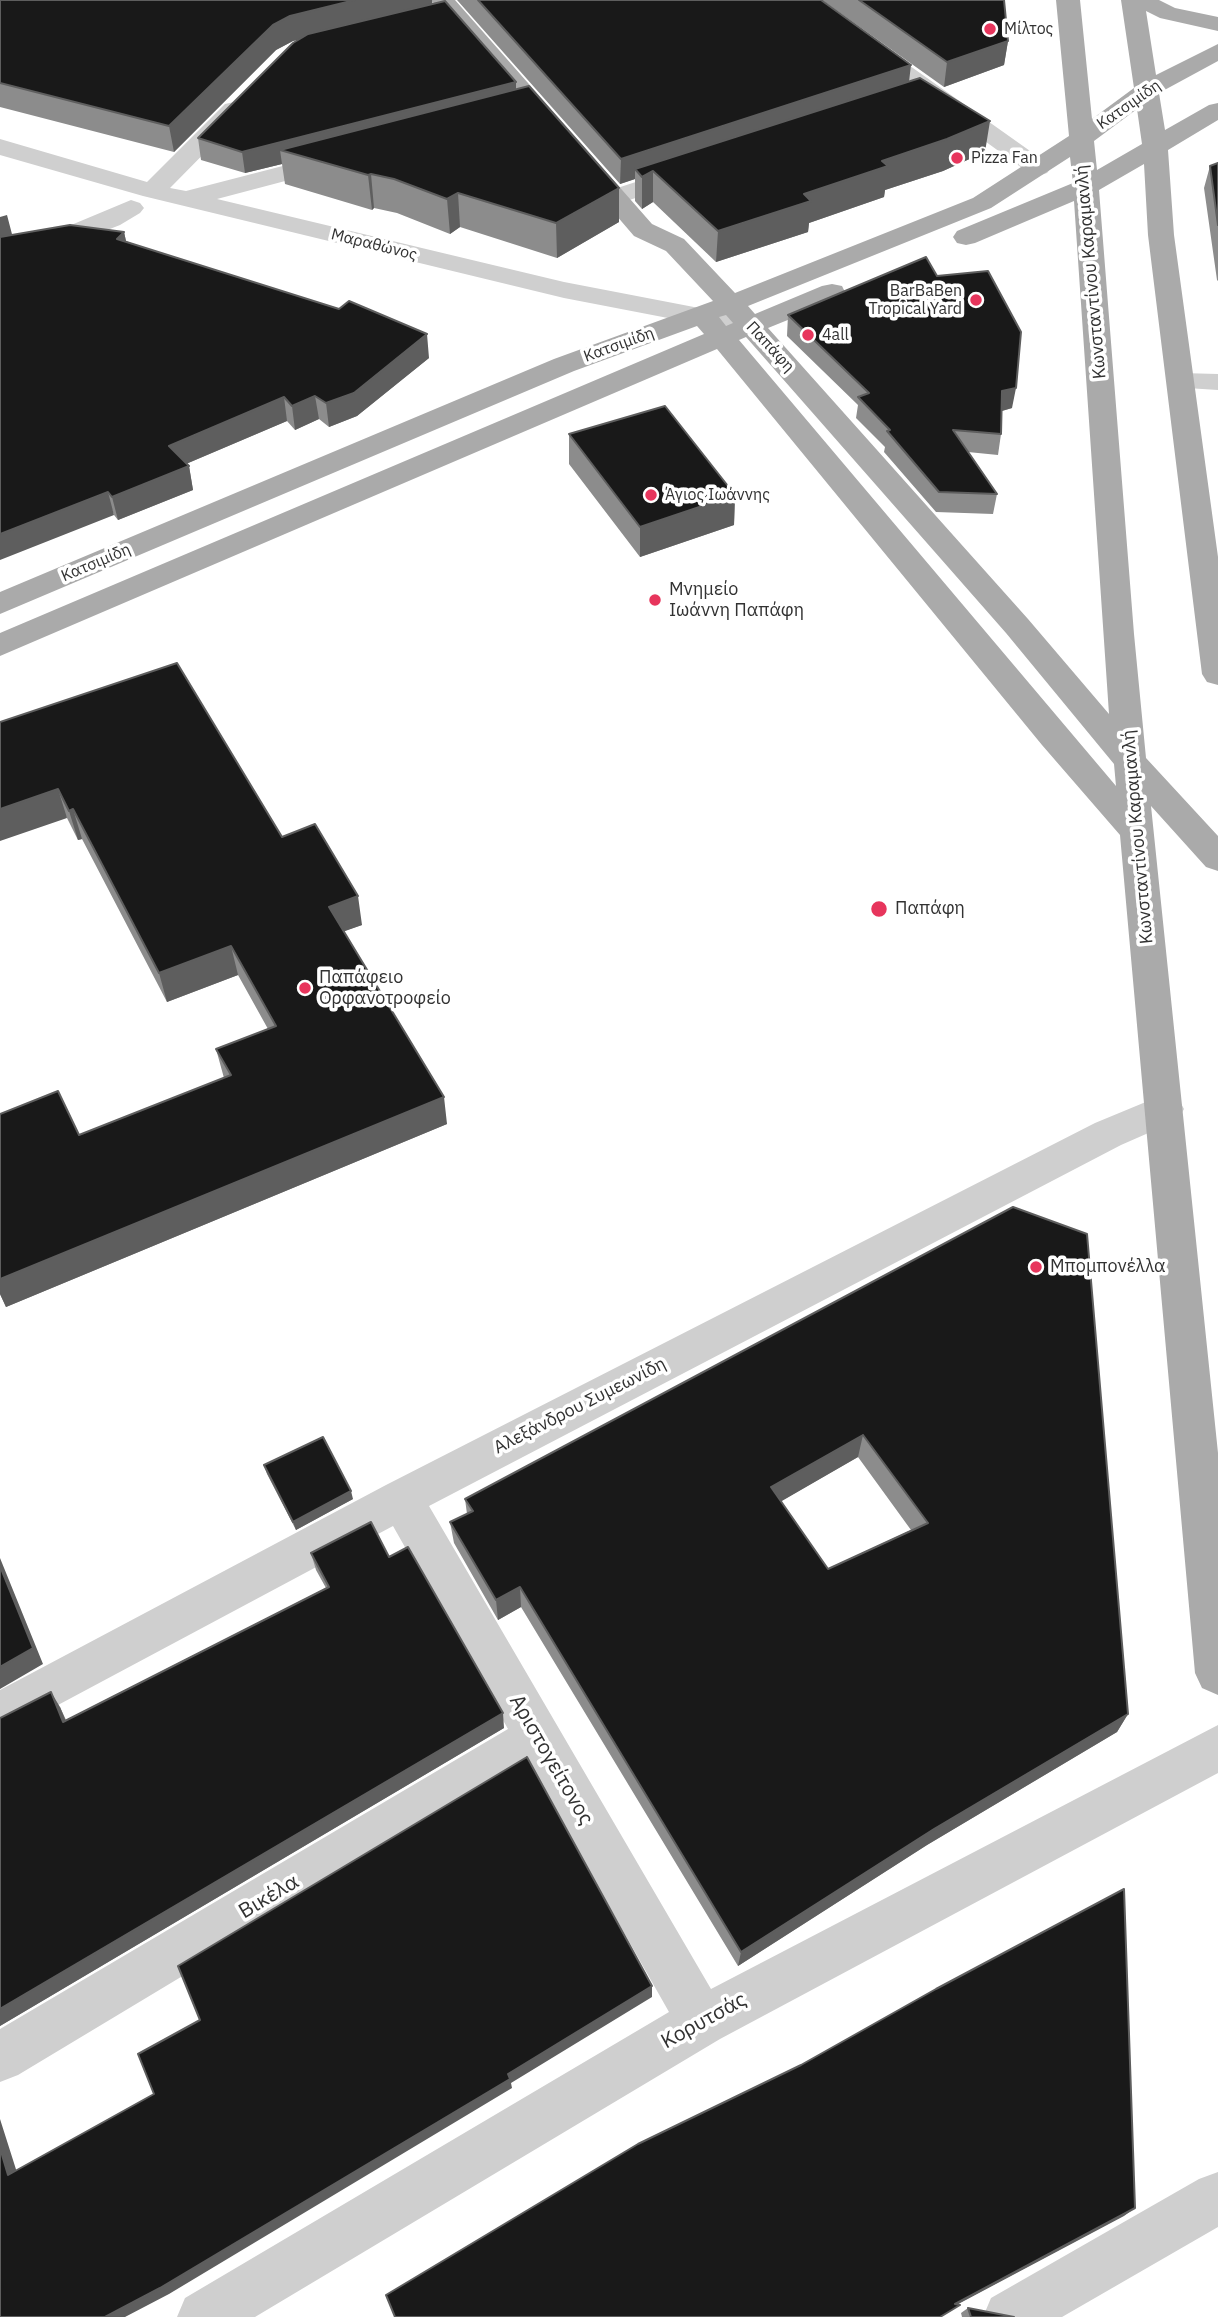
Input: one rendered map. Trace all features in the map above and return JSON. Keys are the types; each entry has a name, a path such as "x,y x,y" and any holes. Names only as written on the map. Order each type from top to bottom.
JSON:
{"main road":[{"name":"Κωνσταντίνου Καραμανλή","path":"1068,0 1085,187 1118,634 1218,1673"},
{"path":"1133,0 1155,147 1161,235 1218,674"},
{"path":"1141,0 1168,13 1218,24"},
{"name":"Παπάφη","path":"447,5 643,230 675,245 741,315 1017,626 1131,762 1218,858"},
{"name":"Κατσιμίδη","path":"0,645 598,388 722,338 741,315 982,204 1080,140 1145,92 1218,51"},
{"path":"947,244 1085,187 1218,110"},
{"name":"Παπάφη","path":"643,230 643,248 722,338 1054,737 1137,832"},
{"name":"Κατσιμίδη","path":"741,315 861,280"},
{"name":"Κατσιμίδη","path":"0,604 564,365 702,315"}],"street":[{"path":"802,0 1038,168"},
{"path":"424,18 447,5"},
{"path":"907,102 933,93"},
{"path":"152,191 248,96"},
{"path":"510,115 536,108"},
{"name":"Μαραθώνος","path":"0,147 186,200 564,290 702,315 741,315"},
{"path":"186,200 361,154"},
{"path":"614,197 713,165"},
{"name":"Μαραθώνος","path":"0,170 131,208 493,297 722,338"},
{"path":"0,252 74,234 131,208"},
{"path":"1181,381 1218,382"},
{"name":"Αλεξάνδρου Συμεωνίδη","path":"0,1714 401,1499 1108,1134 1165,1109"},
{"name":"Αριστογείτονος","path":"401,1499 702,2021"},
{"name":"Βικέλα","path":"0,2057 538,1737"},
{"name":"Κορυτσάς","path":"204,2317 702,2021 1218,1748"},
{"path":"1010,2317 1218,2197"}],"building":[{"path":"0,0 355,0 290,16 273,25 169,126 0,83"},
{"path":"478,0 821,0 911,65 621,159"},
{"path":"859,0 1004,0 1008,41 947,62"},
{"path":"445,1 516,82 242,152 198,138 293,43 308,34"},
{"path":"920,78 990,121 882,161 888,166 804,194 811,201 718,231 653,171 642,177 635,169"},
{"path":"529,86 619,188 556,223 458,193 447,199 394,179 368,175 280,150"},
{"path":"1218,163 1218,225 1210,166"},
{"path":"70,225 124,232 117,239 339,309 349,301 427,334 354,393 326,403 315,396 292,406 284,397 169,446 189,466 112,497 108,492 0,534 0,237"},
{"path":"926,257 937,276 988,271 1021,332 1016,388 1002,391 1001,434 953,430 997,494 939,492 887,431 890,430 858,397 869,393 788,315"},
{"path":"665,406 735,495 640,527 569,434"},
{"name":"Παπάφειο Ορφανοτροφείο","path":"177,663 282,837 315,824 358,896 329,907 444,1097 0,1279 0,1114 58,1091 79,1135 231,1075 216,1049 276,1026 231,946 159,973 73,809 69,811 58,789 0,809 0,722"},
{"path":"1013,1207 1087,1234 1128,1714 934,1829 741,1952 520,1587 496,1600 450,1522 473,1511 465,1499","holes":["863,1435 928,1523 828,1569 771,1487"]},
{"path":"323,1437 351,1491 293,1522 264,1465"},
{"path":"371,1522 389,1557 408,1547 503,1713 0,2009 0,1718 51,1692 63,1722 329,1587 311,1553"},
{"path":"0,1566 33,1648 0,1667"},
{"path":"527,1757 652,1986 508,2074 510,2079 160,2288 105,2317 0,2317 0,2148 8,2175 154,2094 138,2054 200,2020 178,1966"},
{"path":"1124,1889 1135,2208 955,2304 960,2305 940,2317 395,2317 386,2295 638,2144 801,2065 936,1989"},
{"path":"968,2308 1014,2317 971,2317"}],"place":[{"name":"Μίλτος","path":"990,29"},
{"name":"Pizza Fan","path":"957,158"},
{"name":"BarBaBen Tropical Yard","path":"976,300"},
{"name":"4all","path":"808,335"},
{"name":"Άγιος Ιωάννης","path":"651,495"},
{"name":"Μνημείο Ιωάννη Παπάφη","path":"655,600"},
{"name":"Παπάφη","path":"879,909"},
{"name":"Παπάφειο Ορφανοτροφείο","path":"305,988"},
{"name":"Μπομπονέλλα","path":"1036,1267"}]}
